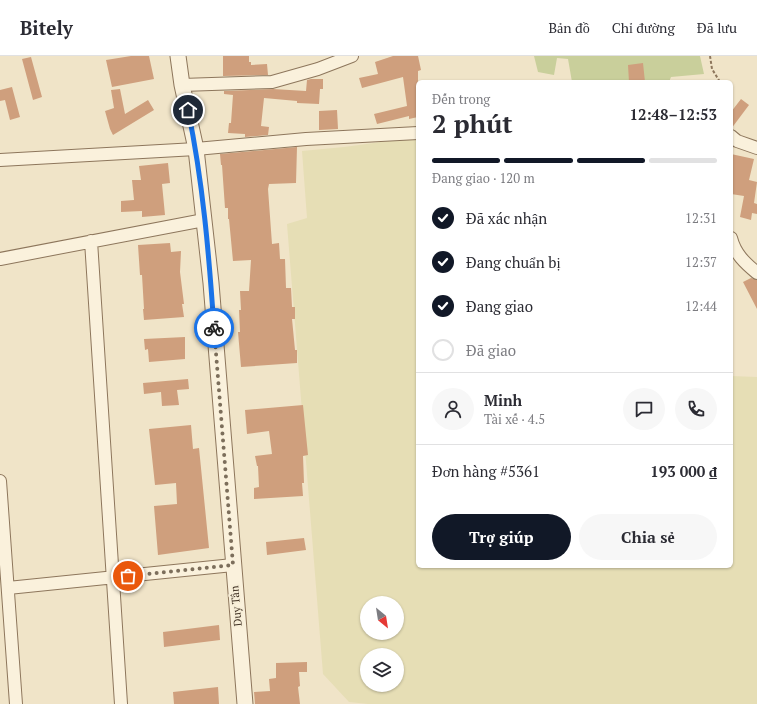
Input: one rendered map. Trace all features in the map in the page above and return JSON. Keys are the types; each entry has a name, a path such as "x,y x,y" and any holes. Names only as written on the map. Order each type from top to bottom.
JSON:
{"street":[{"name":"Duy Tân","path":"178,56 182,85 196,149 211,282 245,704"},
{"path":"182,85 272,82 318,69 352,56"},
{"path":"0,160 196,149 306,139 416,133"},
{"path":"733,138 737,141 757,148"},
{"path":"0,259 204,220"},
{"path":"91,241 114,577 121,704"},
{"path":"733,244 736,252 742,260 757,273"},
{"path":"0,481 16,704"},
{"path":"8,588 233,565"}],"path":[{"path":"710,56 712,69 719,80"}],"shaded area":[{"path":"416,137 416,568 733,568 733,376 757,377 757,704 368,704 349,702 323,674 287,224 307,218 302,151"}],"green space":[{"path":"534,56 700,56 704,74 671,77 670,80 572,80 568,59 557,58 554,75 538,72"}],"building":[{"path":"131,56 149,56 154,79 112,87 106,60"},
{"path":"223,56 249,56 249,62 251,62 251,65 267,64 268,75 223,76"},
{"path":"393,56 418,56 421,70 418,71 418,80 416,80 416,117 409,119 409,116 377,124 374,114 407,106 403,77 362,88 359,78 378,74 375,62"},
{"path":"31,57 42,97 33,100 22,59"},
{"path":"643,63 645,80 629,80 628,65"},
{"path":"323,79 323,89 320,89 319,104 297,103 297,101 264,98 261,126 269,127 268,135 245,137 245,134 228,133 229,123 231,123 233,95 224,94 224,91 273,89 306,91 307,80"},
{"path":"12,87 20,117 10,120 5,100 0,101 0,90"},
{"path":"120,89 125,114 148,100 154,110 113,135 105,111 114,108 111,90"},
{"path":"741,99 749,105 733,126 733,109"},
{"path":"337,110 338,129 319,130 319,111"},
{"path":"297,147 296,183 269,184 268,189 272,244 279,243 280,259 285,259 286,288 291,288 292,307 295,307 295,319 292,319 295,350 297,350 297,363 241,367 238,332 240,332 240,291 249,291 251,260 233,261 228,208 225,208 220,154"},
{"path":"733,154 754,159 749,180 757,182 754,203 757,204 757,214 752,213 751,220 740,217 744,196 733,194"},
{"path":"168,163 170,183 162,184 165,215 142,217 142,211 121,212 121,201 134,200 132,180 141,180 139,166"},
{"path":"170,243 171,252 181,251 180,272 184,317 144,320 142,275 140,275 138,245"},
{"path":"751,278 757,280 757,309 743,282"},
{"path":"185,337 185,359 149,362 148,349 145,350 144,339"},
{"path":"188,379 189,389 177,390 179,405 162,406 161,392 144,394 143,383"},
{"path":"303,405 308,455 303,456 303,496 254,499 254,488 259,487 258,466 255,456 272,454 269,431 247,434 245,410"},
{"path":"191,425 193,449 199,448 209,548 158,555 154,506 177,504 176,483 155,485 149,429"},
{"path":"304,538 306,550 267,555 266,542"},
{"path":"219,625 220,640 164,647 163,632"},
{"path":"307,662 307,672 299,672 300,686 298,687 300,704 255,704 254,692 270,691 269,679 276,678 276,663"},
{"path":"218,687 219,704 174,704 173,692"}],"way so far":[{"path":"128,576 233,565 214,328"}],"route":[{"path":"188,110 196,149 211,282 214,328"}]}
